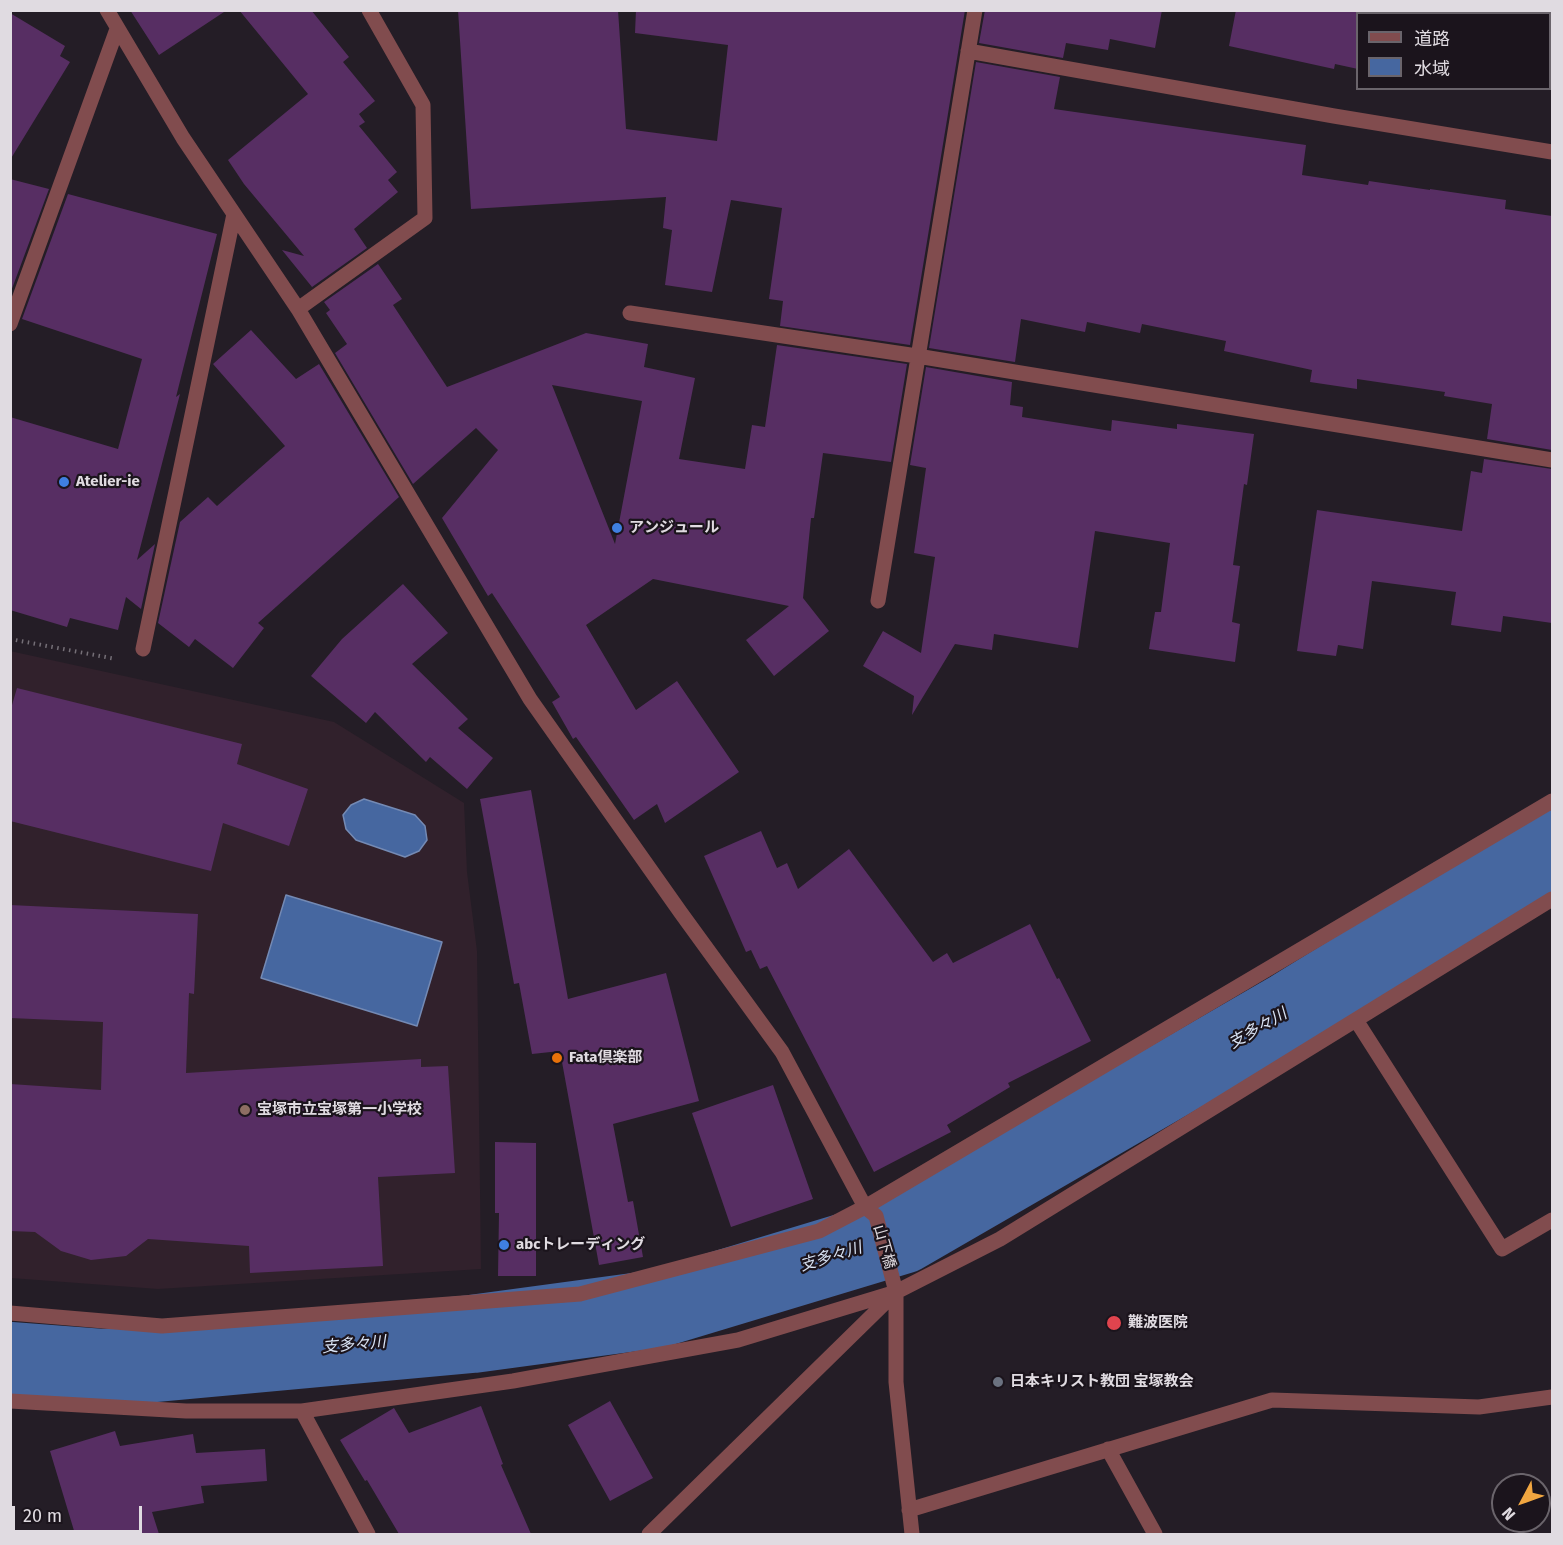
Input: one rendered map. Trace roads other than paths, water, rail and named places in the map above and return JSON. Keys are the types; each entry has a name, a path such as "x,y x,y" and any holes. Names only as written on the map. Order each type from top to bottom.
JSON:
{"street":[{"name":"山下橋","path":"106,10 183,138 298,309 530,699 782,1052 871,1212 895,1285 896,1382 912,1534"},
{"path":"298,309 425,218 423,105 369,10"},
{"path":"878,601 975,10"},
{"path":"10,324 117,29"},
{"path":"968,51 1552,152"},
{"path":"143,649 234,214"},
{"path":"630,313 917,356 1552,460"},
{"path":"10,1312 162,1326 580,1294 819,1231 871,1212 1552,801"},
{"path":"10,1401 186,1411 302,1411 513,1381 738,1340 895,1285 1000,1239 1552,899"},
{"path":"1356,1020 1502,1249 1552,1220"},
{"path":"648,1534 895,1285"},
{"path":"909,1510 1272,1400 1479,1407 1552,1397"},
{"path":"302,1411 368,1534"},
{"path":"1108,1449 1155,1534"}],"water":[{"path":"364,799 415,815 425,826 427,840 419,851 405,857 356,840 346,829 343,815 351,805"},
{"path":"286,895 442,942 417,1026 261,978"}],"waterway":[{"name":"支多々川","path":"10,1361 102,1368 472,1334 657,1309 902,1235 1291,1010 1552,849"}],"place":[{"name":"Atelier-ie","path":"64,482"},
{"name":"アンジュール","path":"617,528"},
{"name":"Fata倶楽部","path":"557,1058"},
{"name":"宝塚市立宝塚第一小学校","path":"245,1110"},
{"name":"abcトレーディング","path":"504,1245"},
{"name":"難波医院","path":"1114,1323"},
{"name":"日本キリスト教団 宝塚教会","path":"998,1382"}]}
